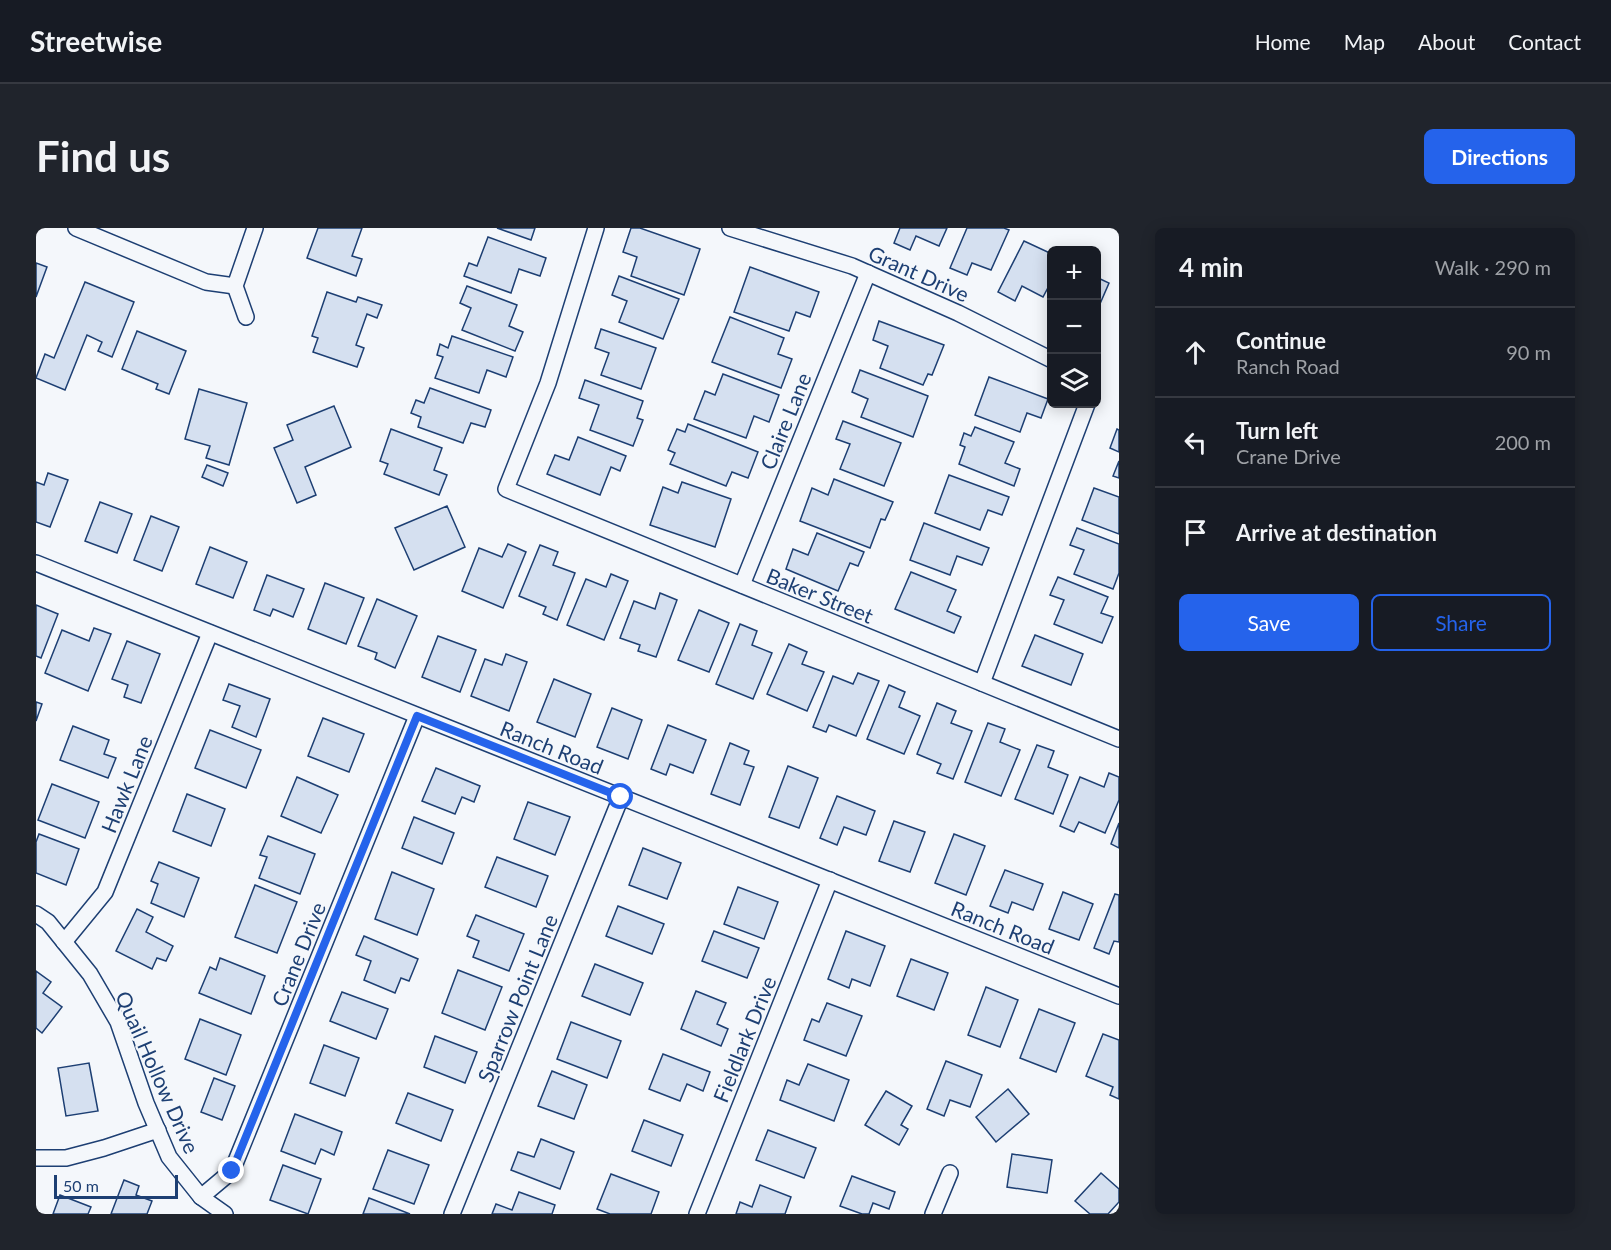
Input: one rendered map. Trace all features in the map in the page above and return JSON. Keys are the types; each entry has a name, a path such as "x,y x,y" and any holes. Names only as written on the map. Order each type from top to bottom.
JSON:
{"street":[{"path":"76,228 206,282 235,286"},
{"path":"246,317 235,286 255,228"},
{"name":"Baker Street","path":"596,228 548,383 506,489 1119,738"},
{"name":"Grant Drive","path":"730,228 852,266 958,313 1047,358"},
{"name":"Claire Lane","path":"742,585 868,273"},
{"path":"982,683 1086,408"},
{"name":"Ranch Road","path":"36,563 1119,996"},
{"name":"Hawk Lane","path":"64,942 105,892 210,633"},
{"name":"Crane Drive","path":"201,1197 232,1171 417,716"},
{"name":"Sparrow Point Lane","path":"452,1214 621,797"},
{"name":"Fieldlark Drive","path":"697,1214 830,880"},
{"name":"Quail Hollow Drive","path":"36,914 48,922 90,974 118,1022 169,1157 201,1197 225,1214"},
{"path":"36,1158 66,1158 158,1130"},
{"path":"933,1214 950,1173"}],"building":[{"path":"318,228 362,228 352,256 362,259 356,276 307,258"},
{"path":"497,228 535,228 531,240"},
{"path":"631,228 640,228 700,249 684,295 631,276 637,257 623,252"},
{"path":"900,228 947,228 939,246 916,236 910,250 894,243"},
{"path":"967,228 1009,230 991,270 972,263 967,275 950,268"},
{"path":"488,237 546,258 540,276 519,269 511,293 464,276 469,263 477,266"},
{"path":"1024,241 1047,252 1047,289 1043,297 1022,286 1015,301 998,292"},
{"path":"36,263 47,267 36,297"},
{"path":"750,267 819,292 810,317 796,312 789,331 734,312"},
{"path":"619,276 679,299 663,339 619,322 627,301 612,295"},
{"path":"1101,279 1109,283 1101,301"},
{"path":"85,282 134,302 112,357 98,351 102,342 87,335 65,390 36,378 45,354 54,358"},
{"path":"467,286 517,305 509,326 523,332 515,351 462,330 471,308 460,303"},
{"path":"327,292 356,302 358,297 382,305 377,318 367,314 356,345 364,348 357,367 313,352 318,338 312,336"},
{"path":"730,317 784,338 778,354 792,359 781,388 712,362"},
{"path":"879,321 944,345 932,375 928,374 923,385 880,368 888,346 873,340"},
{"path":"601,329 656,348 641,389 601,375 609,353 595,348"},
{"path":"137,331 186,351 169,394 156,389 158,384 122,369"},
{"path":"452,336 513,357 506,377 487,370 479,393 435,378 443,357 437,355 440,344 448,348"},
{"path":"860,370 928,396 913,437 861,417 868,399 852,392"},
{"path":"723,374 779,395 769,422 754,416 746,438 694,419 705,391 715,395"},
{"path":"989,377 1047,399 1041,418 1027,413 1020,432 975,415"},
{"path":"585,380 643,401 637,418 643,420 633,446 590,430 599,405 579,398"},
{"path":"430,388 491,410 485,427 471,423 463,443 418,427 421,417 411,413 416,400 424,403"},
{"path":"199,389 247,403 229,465 206,458 210,446 185,439"},
{"path":"334,406 351,447 305,467 316,495 297,503 274,448 293,440 287,425"},
{"path":"843,421 901,443 884,486 840,469 850,444 836,439"},
{"path":"688,424 758,452 748,478 732,472 726,486 670,464 675,453 668,450 677,429 685,432"},
{"path":"975,427 1014,442 1005,463 1020,469 1014,486 959,464 965,447 960,445 964,433 971,436"},
{"path":"391,429 442,448 434,470 447,475 439,495 384,474 388,464 380,461"},
{"path":"1117,429 1119,430 1119,452 1110,448"},
{"path":"578,437 626,456 620,471 611,467 600,495 547,474 555,455 569,460"},
{"path":"1119,461 1119,478 1113,476"},
{"path":"207,465 228,473 223,486 202,477"},
{"path":"48,473 68,480 50,527 36,522 36,482 44,485"},
{"path":"949,475 1009,497 1002,515 988,510 980,530 935,513"},
{"path":"834,479 893,502 885,520 881,519 870,548 800,521 812,488 828,495"},
{"path":"682,482 731,499 715,547 650,525 663,487 678,493"},
{"path":"1094,488 1119,497 1119,534 1082,520"},
{"path":"100,502 132,514 117,553 85,541"},
{"path":"447,506 465,547 414,570 395,528"},
{"path":"151,516 179,527 162,571 134,560"},
{"path":"924,523 989,548 982,565 957,556 950,575 910,560"},
{"path":"1077,528 1119,544 1119,573 1113,589 1074,574 1084,550 1070,545"},
{"path":"817,533 864,552 858,566 850,563 838,591 786,569 793,549 808,555"},
{"path":"508,544 526,552 503,608 462,591 479,548 502,557"},
{"path":"540,545 558,552 553,565 575,573 557,620 543,614 546,607 519,596"},
{"path":"210,547 247,562 233,598 196,584"},
{"path":"911,572 956,590 947,611 961,617 954,633 895,609"},
{"path":"611,574 628,581 604,640 567,625 586,579 606,587"},
{"path":"267,575 304,589 293,617 273,609 270,616 254,610"},
{"path":"1058,577 1108,597 1101,613 1113,617 1102,643 1054,624 1064,600 1050,595"},
{"path":"325,583 364,598 346,644 308,629"},
{"path":"660,593 677,600 656,657 638,651 640,645 620,638 634,601 655,609"},
{"path":"377,599 417,616 395,668 375,659 377,653 358,646"},
{"path":"36,605 58,614 41,658 36,656"},
{"path":"699,610 729,623 709,672 678,660"},
{"path":"740,624 757,631 752,645 772,653 753,699 716,684"},
{"path":"94,628 111,634 88,691 45,673 62,630 89,641"},
{"path":"1035,635 1083,654 1071,685 1022,666"},
{"path":"438,636 476,650 460,692 422,677"},
{"path":"127,641 160,654 141,703 124,697 128,685 112,679"},
{"path":"789,644 807,652 802,664 824,672 807,711 767,694"},
{"path":"506,654 527,662 509,711 471,696 485,659 502,665"},
{"path":"858,673 879,681 856,736 829,725 826,732 813,727 833,676 853,684"},
{"path":"554,679 591,694 575,737 537,722"},
{"path":"229,684 270,699 256,737 232,727 240,706 223,700"},
{"path":"889,685 905,692 899,707 920,716 904,754 867,739"},
{"path":"36,702 42,704 36,721"},
{"path":"937,703 956,711 951,723 972,731 953,779 937,773 941,764 917,754"},
{"path":"612,708 642,720 628,759 597,747"},
{"path":"323,718 364,734 349,772 308,756"},
{"path":"988,723 1005,729 1000,742 1020,750 1001,796 965,782"},
{"path":"668,725 706,740 693,773 670,764 666,775 651,769"},
{"path":"73,726 109,740 104,754 116,758 108,778 60,760"},
{"path":"210,730 261,750 246,788 195,768"},
{"path":"730,743 749,751 744,764 754,767 740,805 711,794"},
{"path":"1037,745 1054,751 1048,767 1068,775 1053,814 1015,799"},
{"path":"788,766 818,778 799,828 769,817"},
{"path":"436,768 480,786 474,802 462,797 455,814 422,801"},
{"path":"1109,773 1119,777 1119,800 1105,833 1079,822 1074,832 1060,826 1080,777 1104,787"},
{"path":"297,777 338,795 321,833 281,816"},
{"path":"52,784 99,802 85,838 38,820"},
{"path":"187,794 225,809 211,846 173,831"},
{"path":"837,796 875,811 866,835 844,827 837,845 820,838"},
{"path":"528,802 570,817 555,855 514,839"},
{"path":"414,817 454,833 442,864 402,848"},
{"path":"894,821 925,832 910,872 879,861"},
{"path":"1119,823 1119,848 1111,844"},
{"path":"39,834 79,849 66,885 36,873 36,842"},
{"path":"954,834 985,846 966,895 935,883"},
{"path":"268,836 315,854 300,894 259,878 267,857 260,855"},
{"path":"643,848 681,863 667,899 629,885"},
{"path":"497,857 548,876 536,907 485,887"},
{"path":"159,862 199,878 184,917 151,903 158,884 151,881"},
{"path":"1005,870 1043,884 1033,910 1012,902 1008,913 990,906"},
{"path":"392,872 434,889 417,935 375,919"},
{"path":"255,885 297,902 277,953 235,937"},
{"path":"738,887 778,902 764,939 724,924"},
{"path":"1063,892 1093,904 1079,940 1049,929"},
{"path":"1115,894 1119,895 1119,942 1114,941 1109,954 1094,948"},
{"path":"618,906 664,924 652,954 606,936"},
{"path":"137,909 153,917 146,932 173,946 166,961 157,958 152,969 116,951"},
{"path":"476,915 524,934 509,971 473,957 479,941 467,936"},
{"path":"714,931 759,948 747,978 702,961"},
{"path":"846,931 885,946 870,986 852,979 849,988 828,979"},
{"path":"364,936 418,959 409,981 401,978 395,993 364,980 371,961 356,955"},
{"path":"220,958 265,976 251,1014 199,993 210,967 216,970"},
{"path":"911,959 948,973 934,1010 897,996"},
{"path":"595,964 643,983 630,1015 582,996"},
{"path":"458,970 502,987 485,1030 442,1013"},
{"path":"36,971 51,982 43,993 62,1007 42,1033 36,1028"},
{"path":"986,987 1018,1000 1000,1047 968,1035"},
{"path":"696,991 726,1003 717,1024 728,1029 721,1046 681,1029"},
{"path":"342,992 388,1009 376,1039 330,1021"},
{"path":"827,1003 862,1016 846,1056 804,1040 812,1019 819,1022"},
{"path":"1039,1009 1075,1023 1056,1072 1020,1058"},
{"path":"200,1019 241,1035 226,1075 185,1059"},
{"path":"571,1022 621,1041 607,1078 557,1059"},
{"path":"1103,1034 1119,1040 1119,1099 1110,1095 1113,1087 1086,1076"},
{"path":"435,1036 477,1052 465,1083 424,1067"},
{"path":"324,1045 359,1058 345,1096 310,1083"},
{"path":"663,1054 710,1072 703,1091 687,1084 680,1101 649,1089"},
{"path":"946,1061 982,1075 970,1107 950,1100 944,1116 927,1109"},
{"path":"89,1063 98,1111 66,1116 58,1068"},
{"path":"808,1064 849,1080 834,1121 780,1100 787,1080 799,1085"},
{"path":"552,1071 587,1085 574,1119 538,1106"},
{"path":"214,1078 235,1086 222,1120 201,1112"},
{"path":"1008,1089 1029,1114 996,1142 976,1117"},
{"path":"886,1091 912,1106 901,1125 908,1129 899,1145 865,1125"},
{"path":"408,1093 453,1110 441,1141 396,1123"},
{"path":"295,1114 342,1132 334,1155 321,1149 315,1164 281,1151"},
{"path":"644,1120 683,1135 671,1166 632,1151"},
{"path":"768,1130 816,1148 804,1178 756,1160"},
{"path":"541,1139 574,1152 560,1189 511,1170 518,1152 534,1157"},
{"path":"388,1150 429,1165 414,1204 373,1189"},
{"path":"1012,1154 1052,1160 1047,1193 1007,1187"},
{"path":"283,1165 321,1179 308,1214 270,1200"},
{"path":"1101,1173 1119,1189 1119,1202 1108,1214 1090,1214 1075,1201"},
{"path":"611,1174 659,1192 651,1214 610,1214 597,1209"},
{"path":"852,1176 895,1192 889,1209 873,1203 869,1214 862,1214 840,1206"},
{"path":"124,1180 139,1186 136,1195 152,1201 147,1214 111,1214"},
{"path":"760,1185 791,1197 785,1214 736,1214 740,1202 752,1207"},
{"path":"519,1192 555,1205 552,1214 492,1214 496,1204 512,1210"},
{"path":"60,1195 91,1207 88,1214 53,1214"},
{"path":"369,1198 410,1214 363,1214"}],"route":[{"path":"232,1171 417,716 621,797"}]}
